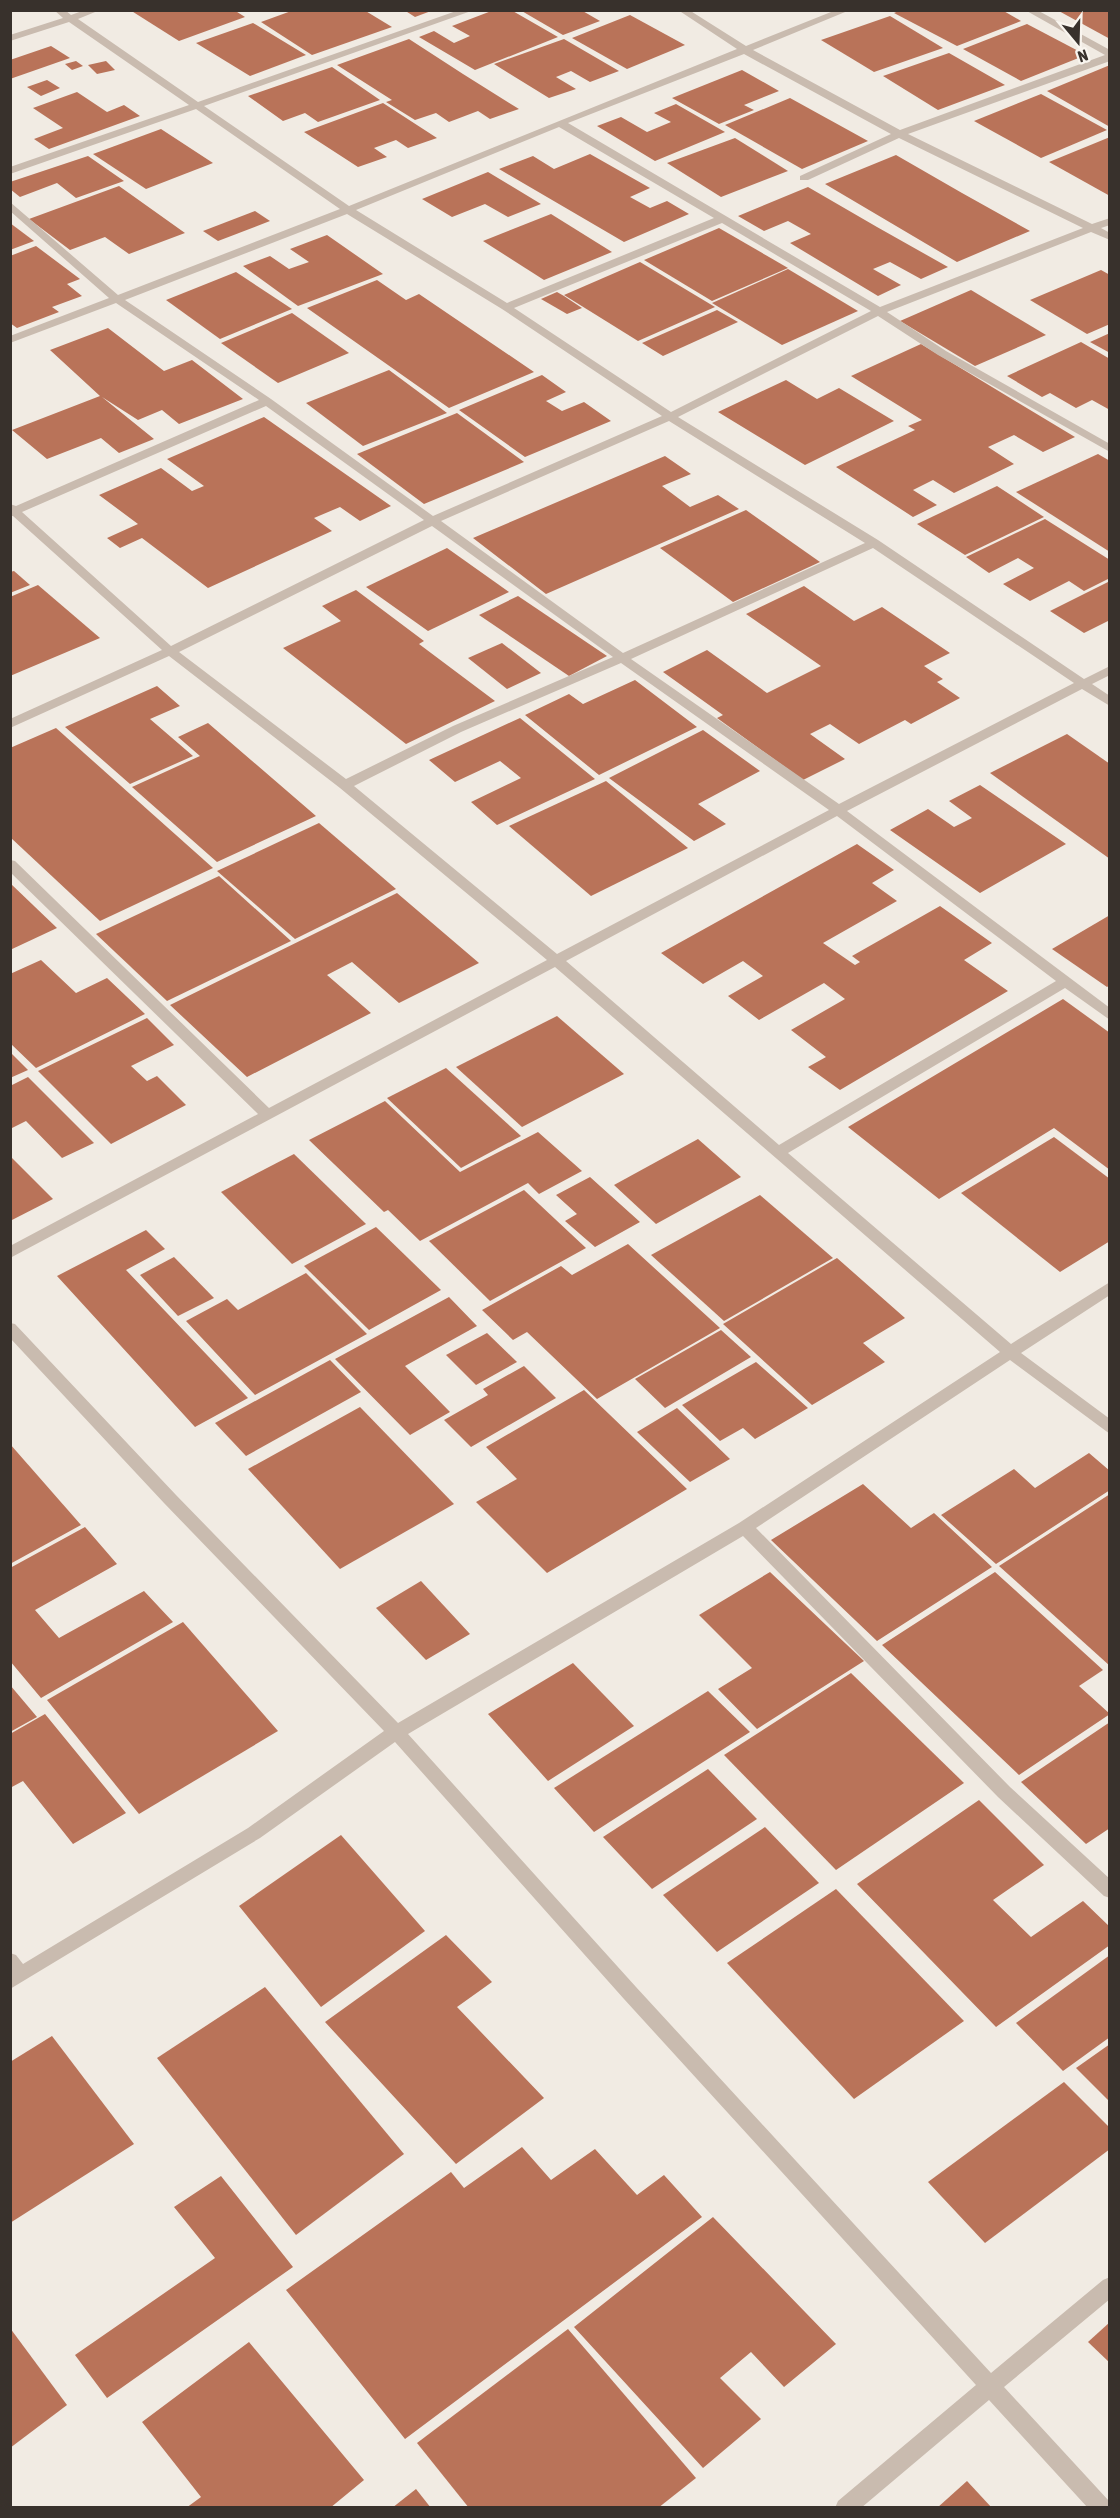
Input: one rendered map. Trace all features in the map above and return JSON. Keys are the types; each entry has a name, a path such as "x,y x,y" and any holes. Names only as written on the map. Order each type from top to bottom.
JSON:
{"street":[{"path":"58,10 348,210 506,307 670,417 874,543 1110,702"},
{"path":"10,38 96,10"},
{"path":"10,171 470,10"},
{"path":"682,10 745,50 899,134 1110,237"},
{"path":"10,340 348,210 846,10"},
{"path":"1029,10 1110,55"},
{"path":"804,178 899,134 1110,55"},
{"path":"560,123 879,311 942,353 1110,449"},
{"path":"10,205 117,299 267,401 622,658 837,810 1110,1015"},
{"path":"506,307 724,218"},
{"path":"10,724 170,651 434,520 670,417 879,311 1110,221"},
{"path":"267,401 12,510 170,651 345,785 558,962 1011,1353 1110,1428"},
{"path":"1096,441 1110,435"},
{"path":"345,785 457,729 622,658 874,543"},
{"path":"10,1253 558,962 837,810 1110,670"},
{"path":"10,864 268,1116"},
{"path":"777,1152 1065,982"},
{"path":"14,1972 254,1833 396,1732 745,1527 1110,1287"},
{"path":"10,1328 178,1507 396,1732 630,1993 1102,2508"},
{"path":"745,1527 1004,1791 1110,1891"},
{"path":"844,2508 1110,2286"}],"building":[{"path":"130,10 234,10 245,17 179,41"},
{"path":"294,10 364,10 392,27 312,55 261,22"},
{"path":"404,10 431,10 431,11 415,17"},
{"path":"494,10 511,10 558,37 475,70 419,37 434,31 454,43 470,36 452,26"},
{"path":"520,10 581,10 600,21 563,35"},
{"path":"901,10 1002,10 1021,21 957,46 894,13"},
{"path":"1057,10 1110,10 1110,39"},
{"path":"630,15 685,45 627,69 572,38"},
{"path":"890,16 943,48 874,72 821,40"},
{"path":"253,23 306,55 250,76 196,43"},
{"path":"1027,24 1086,55 1021,81 963,49"},
{"path":"409,39 519,109 490,119 478,111 449,122 436,113 415,120 386,102 392,100 337,65"},
{"path":"564,39 619,71 590,82 571,71 556,77 576,89 549,98 494,64"},
{"path":"51,46 70,58 10,79 10,60"},
{"path":"949,53 1005,85 938,110 883,76"},
{"path":"76,61 83,66 72,70 65,64"},
{"path":"106,61 115,70 97,74 88,65"},
{"path":"1110,65 1110,127 1047,91"},
{"path":"332,67 380,100 318,122 305,113 283,121 248,96"},
{"path":"742,70 779,91 744,105 754,110 719,124 672,98"},
{"path":"47,80 60,88 41,96 27,87"},
{"path":"77,92 107,112 124,105 140,116 49,149 34,139 63,128 33,108"},
{"path":"1041,94 1107,130 1041,158 974,121"},
{"path":"790,98 868,141 802,169 725,125"},
{"path":"383,103 437,138 408,148 396,140 374,148 387,157 358,167 304,132"},
{"path":"676,104 725,132 655,161 597,126 621,117 647,132 671,122 654,113"},
{"path":"161,129 213,163 146,189 93,154"},
{"path":"1110,137 1110,196 1049,162"},
{"path":"735,138 788,171 721,197 667,163"},
{"path":"590,154 650,188 630,197 650,208 667,201 689,214 624,242 499,169 533,156 554,169"},
{"path":"896,155 1030,231 957,262 825,184"},
{"path":"88,156 124,181 76,198 57,183 20,197 10,189 10,182"},
{"path":"488,172 541,204 508,217 485,204 452,217 422,199"},
{"path":"119,186 185,233 129,254 105,237 70,250 29,219"},
{"path":"808,187 948,267 921,279 890,262 873,269 901,285 878,296 790,243 811,234 788,221 764,231 738,216"},
{"path":"255,211 270,221 218,241 203,231"},
{"path":"551,214 612,252 544,280 483,241"},
{"path":"10,223 34,241 10,250"},
{"path":"719,228 788,268 712,301 644,260"},
{"path":"327,235 383,274 298,306 243,266 270,256 289,269 309,262 290,249"},
{"path":"36,246 80,279 67,284 82,296 52,307 59,312 17,328 10,323 10,256"},
{"path":"640,262 715,307 638,341 564,295"},
{"path":"788,269 858,311 782,345 712,303"},
{"path":"1101,270 1110,275 1110,324 1087,334 1030,300"},
{"path":"236,272 292,309 220,339 166,300"},
{"path":"377,280 406,300 419,294 534,372 449,408 307,308"},
{"path":"971,290 1046,335 975,366 900,321"},
{"path":"557,292 582,308 567,314 541,299"},
{"path":"717,310 738,322 663,356 642,343"},
{"path":"292,313 349,353 278,383 221,343"},
{"path":"108,328 164,371 192,360 243,399 179,424 162,410 138,420 102,397 154,439 119,453 101,438 47,459 12,430 100,396 50,350"},
{"path":"1110,333 1110,353 1090,342"},
{"path":"1081,342 1110,359 1110,410 1092,400 1076,408 1050,393 1042,397 1007,376"},
{"path":"921,344 1075,437 1043,452 1014,435 988,447 1014,464 954,493 933,480 913,490 937,505 913,517 836,467 915,430 908,426 922,420 851,376"},
{"path":"389,370 447,413 363,446 306,403"},
{"path":"542,375 566,392 546,401 562,411 584,402 611,421 525,457 459,410"},
{"path":"786,380 817,399 839,388 894,421 805,465 718,412"},
{"path":"457,413 524,462 424,504 357,454"},
{"path":"264,417 391,506 360,521 340,507 314,518 332,531 208,588 142,538 120,548 107,538 138,524 99,495 161,468 192,491 204,486 167,459"},
{"path":"1098,454 1110,461 1110,552 1016,492"},
{"path":"665,456 691,474 662,486 690,507 718,495 739,509 546,594 473,538"},
{"path":"997,486 1044,517 965,555 917,524"},
{"path":"746,510 820,562 733,602 660,548"},
{"path":"1045,519 1110,560 1110,578 1084,591 1069,581 1030,601 1003,584 1034,568 1018,558 989,573 966,557"},
{"path":"447,548 509,592 428,631 366,587"},
{"path":"14,571 30,585 10,593 10,572"},
{"path":"1110,581 1110,620 1084,633 1050,611"},
{"path":"38,585 100,638 10,676 10,597"},
{"path":"804,586 854,621 882,607 950,653 924,666 943,679 937,682 960,698 911,724 905,720 859,744 830,724 810,734 845,759 803,780 717,718 723,715 663,672 707,650 767,693 821,666 746,614"},
{"path":"356,590 424,641 419,644 495,701 406,744 283,648 341,621 322,606"},
{"path":"518,596 607,656 569,676 479,615"},
{"path":"502,643 541,673 507,689 468,658"},
{"path":"635,680 697,727 599,775 525,715 569,694 583,704"},
{"path":"157,686 180,706 150,719 193,756 130,784 65,727"},
{"path":"520,718 595,779 497,825 471,802 521,778 500,761 455,782 429,760"},
{"path":"208,723 316,816 217,862 132,787 200,756 178,737"},
{"path":"56,728 213,868 100,921 10,837 10,748"},
{"path":"703,730 760,771 698,804 726,824 694,841 609,778"},
{"path":"1067,734 1110,764 1110,859 990,773"},
{"path":"606,781 688,848 591,896 509,826"},
{"path":"980,785 1066,844 980,893 890,830 928,809 954,827 972,818 949,801"},
{"path":"319,823 396,889 295,939 217,871"},
{"path":"857,844 894,870 872,883 897,901 823,943 855,965 860,962 852,956 940,906 992,943 964,960 1008,991 840,1090 808,1067 826,1057 791,1030 845,999 824,983 759,1020 728,996 763,976 743,961 703,984 661,953"},
{"path":"219,876 291,941 167,1001 96,934"},
{"path":"10,883 57,928 10,950"},
{"path":"397,893 479,963 399,1003 352,962 327,975 371,1013 247,1077 170,1005"},
{"path":"1110,915 1110,985 1107,987 1052,949"},
{"path":"41,960 76,993 107,978 145,1014 36,1068 10,1043 10,974"},
{"path":"1063,999 1110,1033 1110,1170 1054,1128 939,1199 848,1127"},
{"path":"557,1016 624,1074 522,1127 456,1067"},
{"path":"147,1018 174,1045 131,1066 147,1081 157,1076 186,1105 111,1144 38,1071"},
{"path":"10,1052 28,1070 10,1078"},
{"path":"446,1068 521,1136 461,1168 387,1098"},
{"path":"28,1077 94,1143 62,1158 26,1121 10,1129 10,1086"},
{"path":"385,1101 460,1172 538,1132 582,1171 539,1194 528,1183 420,1241 388,1210 384,1212 309,1140"},
{"path":"1054,1137 1110,1179 1110,1241 1060,1272 961,1193"},
{"path":"698,1139 741,1177 656,1224 614,1185"},
{"path":"294,1154 366,1224 292,1264 221,1192"},
{"path":"10,1156 53,1199 10,1221"},
{"path":"590,1177 640,1222 595,1247 565,1221 577,1214 556,1195"},
{"path":"524,1190 586,1248 490,1301 429,1241"},
{"path":"760,1195 833,1258 724,1321 651,1255"},
{"path":"376,1227 441,1290 369,1330 304,1266"},
{"path":"146,1230 165,1249 126,1270 248,1398 195,1427 57,1276"},
{"path":"628,1244 720,1328 597,1399 527,1332 513,1340 482,1310 561,1266 572,1275"},
{"path":"174,1257 214,1298 178,1316 140,1275"},
{"path":"837,1258 905,1318 863,1343 885,1362 812,1405 723,1324"},
{"path":"306,1273 367,1334 255,1395 186,1321 227,1299 238,1310"},
{"path":"449,1297 477,1326 405,1366 450,1412 410,1435 335,1359"},
{"path":"721,1330 751,1357 665,1408 635,1379"},
{"path":"487,1333 517,1362 476,1385 446,1355"},
{"path":"330,1360 361,1392 246,1456 215,1423"},
{"path":"756,1362 808,1408 755,1439 743,1428 720,1441 682,1405"},
{"path":"524,1366 556,1398 471,1447 444,1420 488,1395 483,1389"},
{"path":"584,1390 687,1489 547,1573 476,1502 517,1479 486,1447"},
{"path":"360,1407 454,1504 340,1569 248,1469"},
{"path":"677,1408 730,1459 690,1482 637,1432"},
{"path":"10,1444 81,1525 10,1564"},
{"path":"1089,1453 1110,1471 1110,1490 996,1564 941,1515 1014,1469 1035,1488"},
{"path":"863,1484 911,1528 934,1513 992,1567 877,1641 771,1540"},
{"path":"1110,1494 1110,1666 999,1566"},
{"path":"85,1527 117,1564 35,1610 59,1638 144,1591 173,1622 41,1698 10,1661 10,1568"},
{"path":"770,1572 864,1661 757,1729 718,1689 752,1668 699,1615"},
{"path":"995,1572 1103,1670 1079,1686 1110,1714 1019,1775 882,1645"},
{"path":"421,1581 470,1634 426,1660 376,1608"},
{"path":"183,1622 278,1731 139,1814 47,1700"},
{"path":"573,1663 634,1726 548,1781 488,1714"},
{"path":"851,1673 964,1783 836,1870 724,1755"},
{"path":"10,1685 37,1717 10,1732"},
{"path":"708,1691 750,1732 594,1832 554,1788"},
{"path":"45,1714 126,1813 73,1844 23,1781 10,1788 10,1734"},
{"path":"1110,1722 1110,1828 1086,1844 1021,1782"},
{"path":"708,1769 757,1819 652,1889 603,1837"},
{"path":"979,1800 1044,1865 993,1900 1031,1937 1083,1901 1110,1927 1110,1945 996,2027 857,1884"},
{"path":"765,1827 819,1883 717,1952 663,1895"},
{"path":"341,1835 425,1931 321,2007 239,1906"},
{"path":"836,1889 964,2021 854,2099 727,1963"},
{"path":"446,1935 492,1982 457,2007 544,2098 456,2164 325,2022"},
{"path":"1110,1955 1110,2037 1063,2071 1016,2023"},
{"path":"265,1987 404,2154 296,2235 157,2058"},
{"path":"52,2036 134,2144 10,2223 10,2062"},
{"path":"1110,2044 1110,2102 1076,2068"},
{"path":"1064,2082 1110,2128 1110,2149 985,2243 928,2182"},
{"path":"522,2147 551,2180 595,2149 637,2195 664,2175 702,2217 405,2439 286,2290 451,2172 464,2188"},
{"path":"221,2176 293,2267 107,2398 75,2355 215,2258 174,2207"},
{"path":"713,2217 836,2344 784,2387 751,2352 720,2378 761,2419 703,2468 574,2327"},
{"path":"1110,2322 1110,2363 1088,2342"},
{"path":"10,2328 67,2405 10,2448"},
{"path":"568,2329 696,2478 658,2508 469,2508 417,2443"},
{"path":"249,2342 364,2480 330,2508 186,2508 201,2497 142,2422"},
{"path":"967,2481 992,2508 937,2508"},
{"path":"416,2489 431,2508 392,2508"}]}
